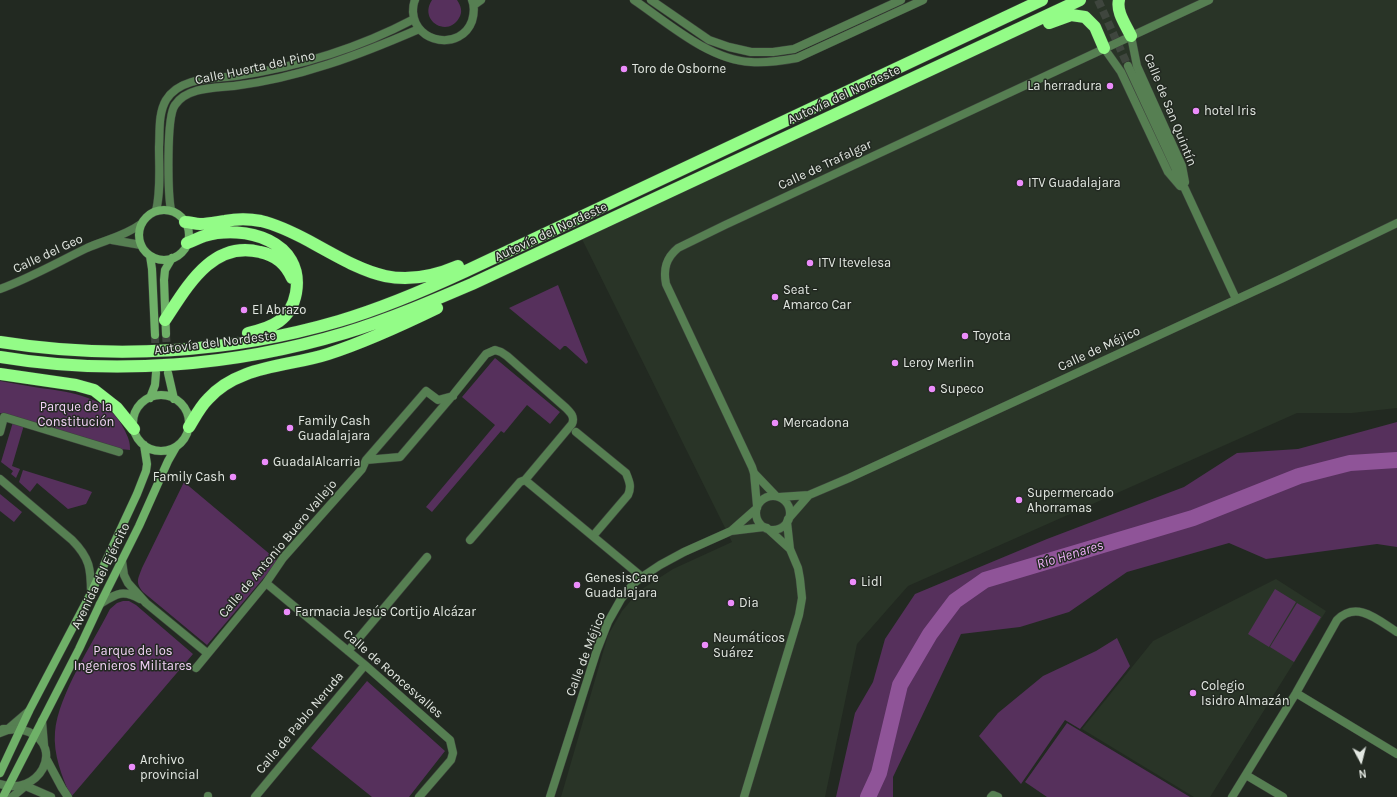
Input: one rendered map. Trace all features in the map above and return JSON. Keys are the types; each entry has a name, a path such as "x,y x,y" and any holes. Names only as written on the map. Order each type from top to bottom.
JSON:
{"highway":[{"name":"Autovía del Nordeste","path":"0,342 44,348 78,350 150,351 188,349 256,339 314,328 380,307 415,294 574,221 1042,0"},
{"name":"Autovía del Nordeste","path":"0,357 46,363 142,365 220,359 290,348 345,333 420,307 735,162 1080,0"},
{"path":"1119,0 1119,11 1131,36"},
{"path":"735,162 803,138 1023,34 1061,18 1071,15 1086,17 1095,27 1104,48"},
{"path":"185,222 199,224 237,220 261,221 284,229 364,270 395,278 421,278 435,275 464,264 680,164 729,148"},
{"path":"0,337 49,342 112,345 163,343 238,336 262,330 276,324 287,314 294,300 297,276 293,263 285,252 268,240 254,235 226,233 204,236 187,243"},
{"path":"189,427 208,398 225,383 255,372 327,354 388,330 518,270 580,234"},
{"path":"165,320 200,271 212,261 238,251 257,251 271,255 288,270 296,292"},
{"path":"0,374 76,385 94,390 117,408 134,429"}],"main road":[{"path":"156,210 171,210 179,215 188,228 189,236 187,243 181,253 172,258 164,260 157,259 150,256 141,245 139,231 141,224 144,218 156,210"},
{"path":"150,256 155,335"},
{"path":"166,334 164,280 166,270 172,258"},
{"path":"168,373 174,399"},
{"path":"150,398 155,385 156,374"},
{"path":"166,396 180,402 187,413 189,427 185,438 176,447 165,451 158,451 144,445 139,440 134,429 135,414 139,407 150,398 166,396"},
{"name":"Avenida del Ejército","path":"0,773 29,711 91,594 137,494 146,471 144,445"},
{"name":"Avenida del Ejército","path":"3,797 79,649 176,447"}],"street":[{"path":"415,0 413,4 414,19 420,29 427,36 436,40 456,38 464,32 470,25 474,15 476,2"},
{"path":"634,0 704,49 726,57 750,62 774,62 796,58 923,0"},
{"path":"651,0 709,40 728,47 751,52 773,52 794,49 901,0"},
{"name":"Calle de Trafalgar","path":"757,507 754,473 666,284 666,264 673,253 678,248 720,228 1208,0"},
{"path":"156,210 159,192 160,119 166,100 179,87 192,81 237,76 293,65 352,47 414,19"},
{"name":"Calle Huerta del Pino","path":"171,210 169,192 170,121 174,105 184,96 195,91 239,85 295,74 355,56 420,29"},
{"name":"Calle de San Quintín","path":"1131,36 1136,66 1182,166 1187,194"},
{"name":"Calle de San Quintín","path":"1104,48 1121,72 1168,172 1187,194"},
{"name":"Calle de San Quintín","path":"1128,66 1236,299"},
{"name":"Calle de Méjico","path":"778,497 809,495 849,478 1283,278 1397,223"},
{"name":"Calle del Geo","path":"0,289 107,240 128,232 141,224"},
{"name":"Calle del Geo","path":"107,240 123,241 141,245"},
{"path":"366,460 400,457 453,396 486,354 495,350 507,356 566,408 572,414 574,419 572,424 525,480 520,482 470,540"},
{"name":"Calle de Antonio Buero Vallejo","path":"196,668 266,583 283,558 362,469 366,460 426,391 438,400 453,396"},
{"path":"0,432 4,417 119,452"},
{"path":"576,432 626,473 630,483 628,495 593,536"},
{"name":"Calle de Trafalgar","path":"754,473 778,497"},
{"path":"0,479 80,548 91,572 91,594"},
{"path":"525,480 642,577"},
{"name":"Calle de Méjico","path":"787,521 809,495"},
{"path":"766,527 775,529 780,528 787,521 790,514 784,500 778,497 768,497 763,499 757,507 757,519 790,549"},
{"name":"Calle de Méjico","path":"731,531 757,507"},
{"path":"744,797 799,614 802,598 798,568 790,549 787,521"},
{"name":"Calle de Méjico","path":"550,797 597,650 608,622 621,599 634,583 642,577 684,552 731,531 766,527"},
{"path":"348,651 427,557"},
{"path":"122,561 124,575 128,583 146,603"},
{"name":"Calle de Roncesvalles","path":"266,583 365,665 450,740 453,753 451,760 419,797"},
{"path":"100,604 115,594 133,595 146,603 207,653"},
{"path":"1232,797 1296,693 1337,620 1343,614 1350,611 1359,611 1369,615 1397,632"},
{"name":"Calle de Pablo Neruda","path":"255,797 365,665"},
{"path":"1296,693 1397,754"},
{"path":"3,730 29,711"},
{"path":"42,721 47,760 68,797"},
{"path":"3,730 21,729 35,735 44,745"},
{"path":"12,797 37,781 44,770 47,760"},
{"path":"1246,775 1282,797"},
{"path":"0,784 8,788 25,788 51,797"},
{"path":"990,797 998,797"}],"shaded area":[{"path":"1086,0 1397,0 1397,408 1352,413 1297,413 908,586 857,644 825,797 561,797 608,635 622,611 639,591 673,569 732,542 580,235"},
{"name":"Colegio Isidro Almazán","path":"1276,579 1326,611 1210,797 1194,797 1082,729 1153,641"}],"green space":[{"path":"432,0 457,0 461,14 454,24 448,27 442,27 431,20 429,8"},
{"path":"558,285 588,362 586,364 566,346 560,350 509,308"},
{"path":"495,358 560,412 550,424 527,405 504,433 501,431 432,512 426,507 495,425 462,397"},
{"name":"Parque de la Constitución","path":"0,381 76,394 99,403 117,418 128,437 130,450 120,449 0,413"},
{"path":"13,422 24,425 12,466 20,469 16,478 11,474 13,471 1,462"},
{"path":"1397,422 1397,547 1377,544 1266,559 1229,543 1127,572 1069,612 1020,627 961,634 893,777 893,797 836,797 855,713 873,682 885,639 915,594 1047,539 1184,487 1237,453 1298,449"},
{"path":"23,470 92,492 86,504 68,509 37,483 30,492 19,482"},
{"name":"Parque de los Ingenieros Militares","path":"184,482 278,561 207,645 143,592 138,583 138,578 142,568"},
{"path":"0,494 22,512 14,522 0,511"},
{"path":"1275,589 1296,602 1269,647 1248,634"},
{"name":"Parque de los Ingenieros Militares","path":"129,601 136,605 193,654 71,797 61,773 55,749 55,732 58,717 62,702 77,669 110,609 117,603"},
{"path":"1297,603 1321,617 1294,662 1270,647"},
{"path":"1117,638 1130,666 1080,729 1065,720 1021,784 979,736 998,713 1043,676 1096,651"},
{"path":"367,681 445,751 409,797 372,797 311,748"},
{"path":"1067,723 1190,797 1047,797 1025,782"}],"waterway":[{"name":"Río Henares","path":"868,797 879,773 900,685 930,634 955,601 985,580 1193,518 1299,476 1350,463 1397,460"}],"tunnel":[{"path":"1098,0 1128,66"},
{"path":"166,334 168,369"},
{"path":"155,335 156,370"}],"place":[{"name":"Toro de Osborne","path":"624,69"},
{"name":"La herradura","path":"1110,86"},
{"name":"hotel Iris","path":"1196,111"},
{"name":"ITV Guadalajara","path":"1020,183"},
{"name":"ITV Itevelesa","path":"810,263"},
{"name":"Seat - Amarco Car","path":"775,297"},
{"name":"El Abrazo","path":"244,310"},
{"name":"Toyota","path":"965,336"},
{"name":"Leroy Merlin","path":"895,363"},
{"name":"Supeco","path":"932,389"},
{"name":"Mercadona","path":"775,423"},
{"name":"Family Cash Guadalajara","path":"290,428"},
{"name":"GuadalAlcarria","path":"265,462"},
{"name":"Family Cash","path":"233,477"},
{"name":"Supermercado Ahorramas","path":"1019,500"},
{"name":"Lidl","path":"853,582"},
{"name":"GenesisCare Guadalajara","path":"577,585"},
{"name":"Dia","path":"731,603"},
{"name":"Farmacia Jesús Cortijo Alcázar","path":"287,612"},
{"name":"Neumáticos Suárez","path":"705,645"},
{"name":"Colegio Isidro Almazán","path":"1193,693"},
{"name":"Archivo provincial","path":"132,767"}]}
